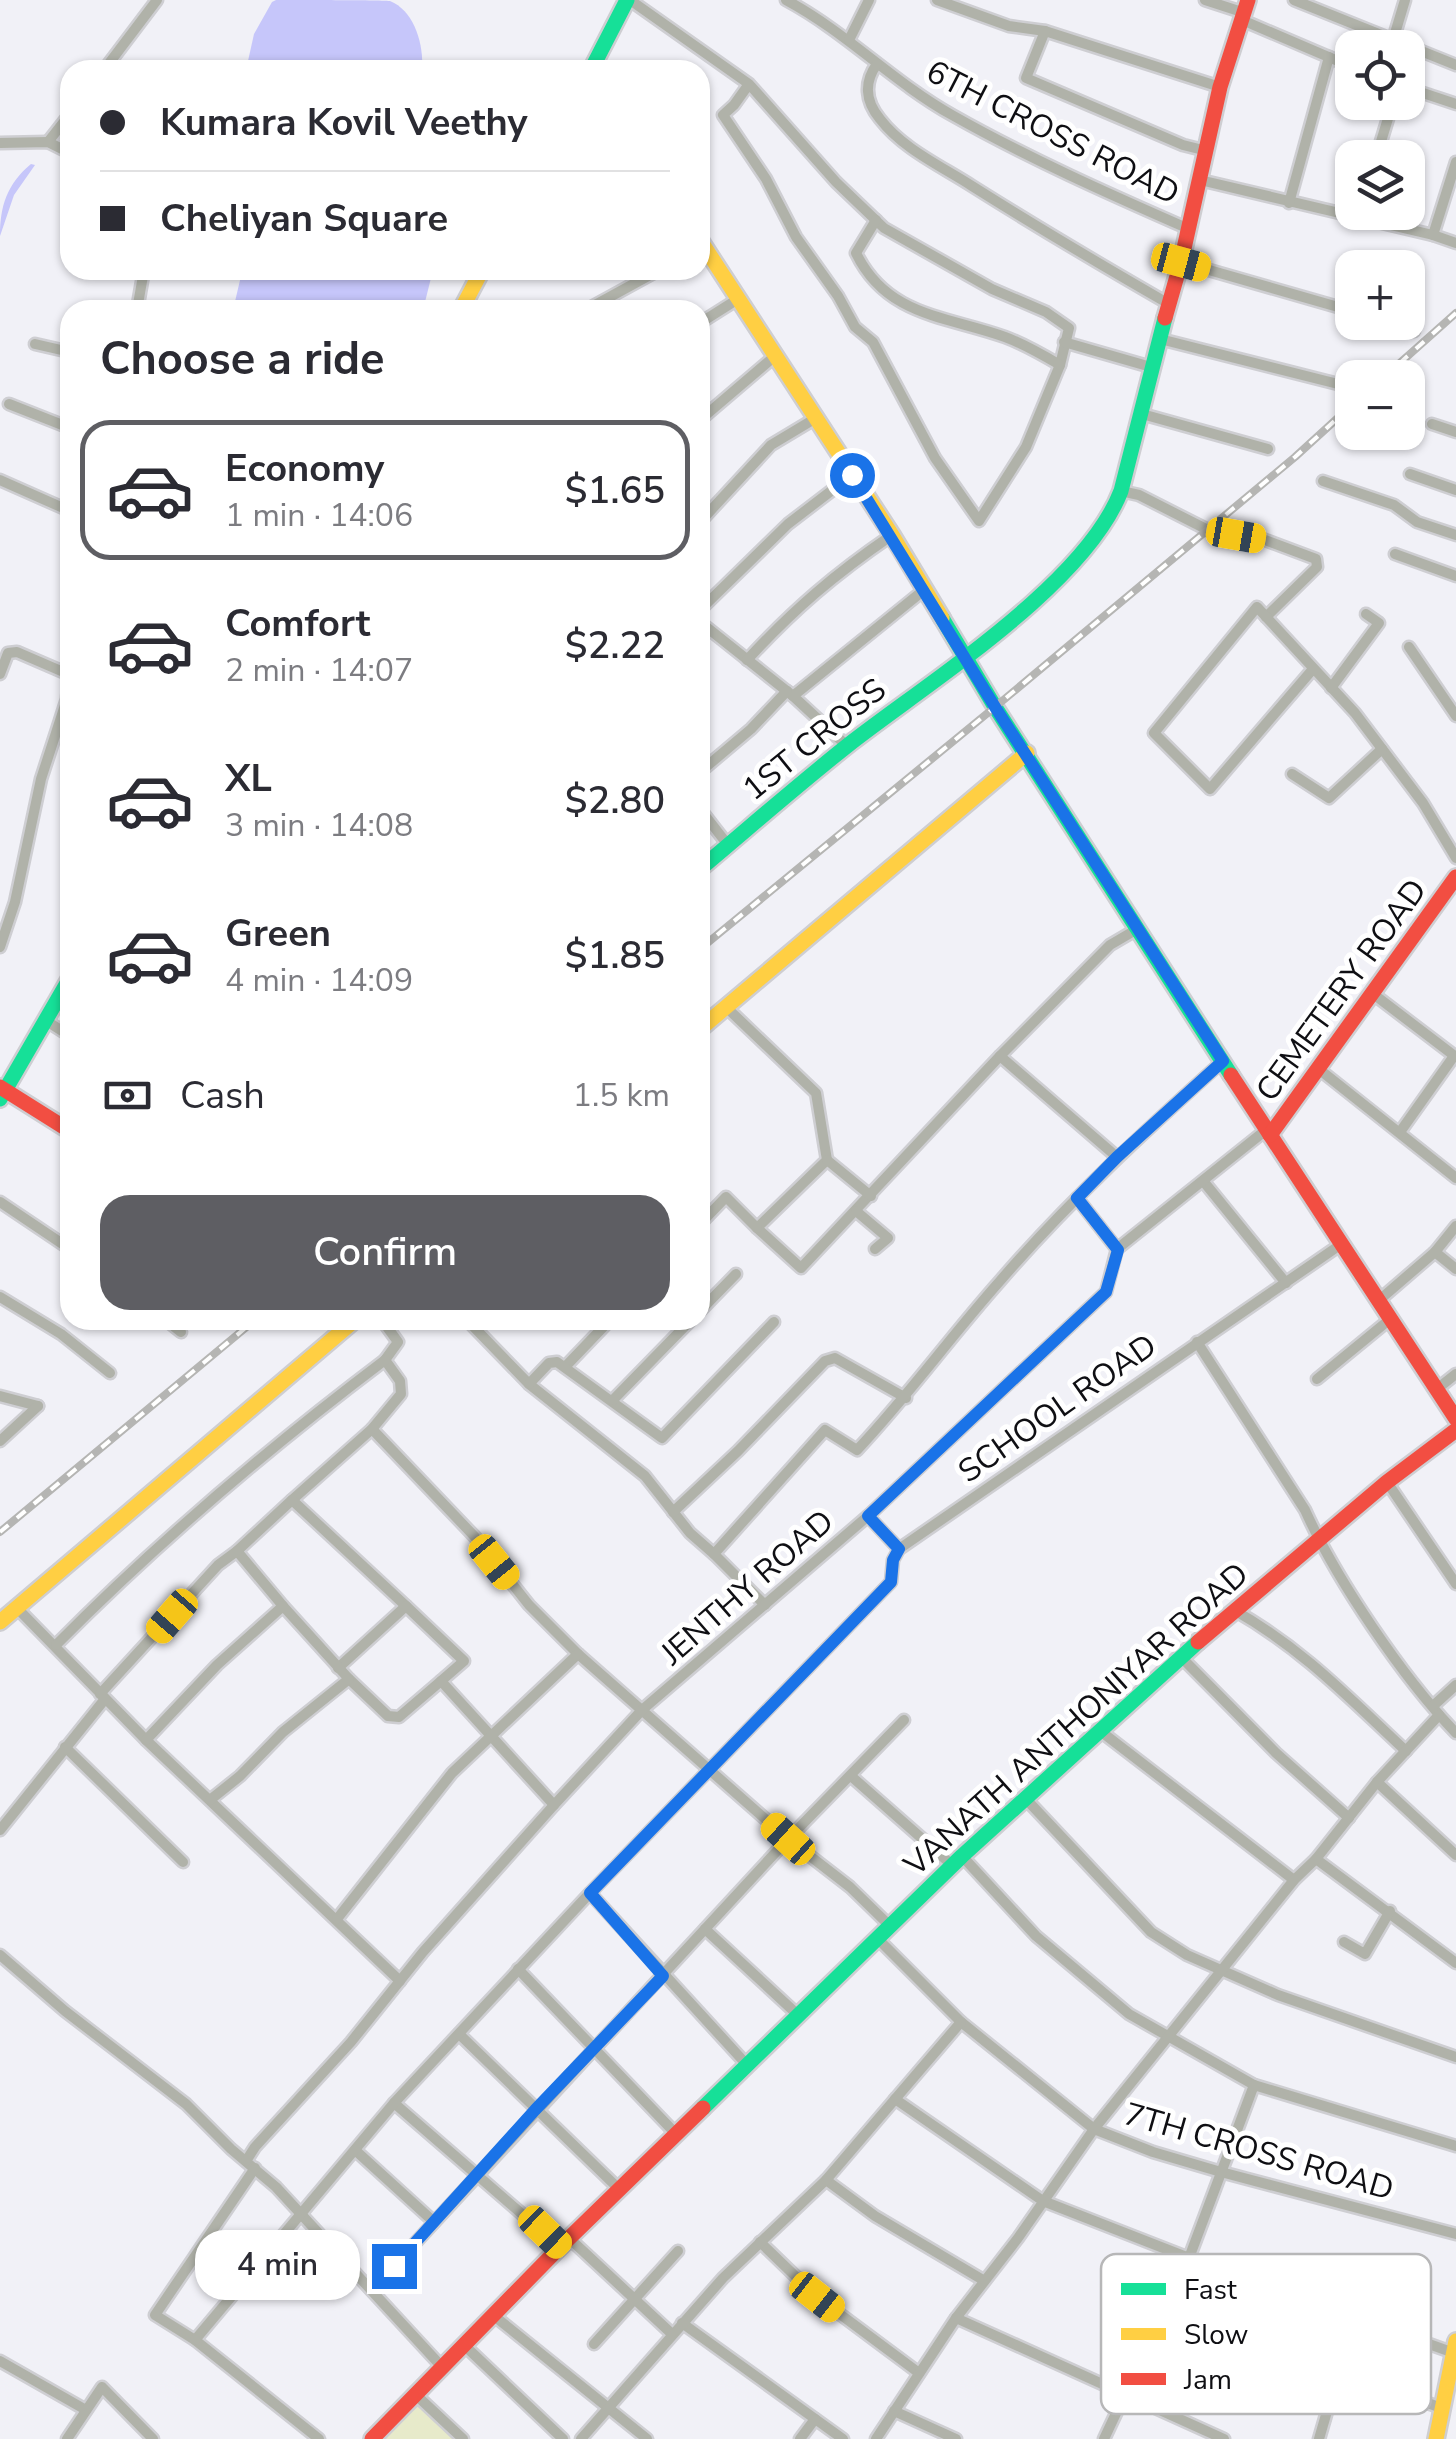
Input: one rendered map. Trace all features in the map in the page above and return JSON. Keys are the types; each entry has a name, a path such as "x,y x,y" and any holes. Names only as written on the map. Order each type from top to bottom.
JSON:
{"main road":[{"path":"596,60 628,0"},
{"name":"1ST CROSS","path":"710,861 847,746 1031,604 1090,544 1112,514 1122,491 1150,367 1181,262 1220,87 1245,11"},
{"path":"710,257 892,535 995,707 1268,1133 1456,1419"},
{"path":"710,1021 1027,753"},
{"name":"CEMETERY ROAD","path":"1268,1133 1320,1070 1456,877"},
{"path":"60,995 2,1092 60,1125"},
{"path":"0,1622 343,1330"},
{"name":"VANATH ANTHONIYAR ROAD","path":"372,2439 564,2243 957,1860 1234,1610 1387,1482 1456,1430"},
{"path":"1436,2439 1455,2346"}],"street":[{"path":"111,60 156,0"},
{"path":"628,0 748,84 836,182 876,220 992,289 1046,312 1069,328 1060,365 1026,446 978,521 935,458 873,342 855,328 838,296 796,238 766,178 722,115 748,84"},
{"name":"6TH CROSS ROAD","path":"786,0 849,40 950,114 1189,229"},
{"path":"849,40 870,0"},
{"path":"937,0 1009,26 1045,31 1220,87"},
{"path":"1204,0 1245,11 1335,60"},
{"path":"1294,0 1327,6 1374,30"},
{"path":"1396,30 1405,0"},
{"path":"1045,31 1026,78 1183,145 1207,151"},
{"path":"1425,53 1456,65"},
{"path":"1289,203 1329,57"},
{"path":"877,64 868,78 868,96 878,118 904,143 1169,304"},
{"path":"1425,94 1456,104"},
{"path":"48,142 60,127"},
{"path":"0,143 48,142 60,148"},
{"path":"1433,234 1456,162"},
{"path":"1200,180 1335,210"},
{"path":"876,220 856,253 866,273 919,313 1005,337 1060,365"},
{"path":"1418,230 1456,243"},
{"path":"1181,262 1335,306"},
{"path":"604,300 641,280"},
{"path":"710,317 738,299"},
{"path":"1160,339 1335,383"},
{"path":"1064,342 1150,367"},
{"path":"35,344 60,350"},
{"path":"710,411 775,356"},
{"path":"9,404 60,424"},
{"path":"1142,414 1268,450"},
{"path":"710,511 771,445 816,418"},
{"path":"1432,424 1456,432"},
{"path":"1410,474 1456,490"},
{"path":"710,600 788,524 852,475"},
{"path":"0,480 60,507"},
{"path":"1324,481 1394,505 1416,522 1456,534"},
{"path":"1122,491 1140,495 1208,530 1265,540 1316,559 1317,567 1266,617"},
{"path":"747,660 793,610 838,572 892,535"},
{"path":"1395,554 1456,576"},
{"path":"710,764 790,694 924,590"},
{"path":"1313,669 1210,789 1154,733 1257,606 1331,688 1382,749 1423,803 1456,858"},
{"path":"1331,688 1379,623 1366,614"},
{"path":"710,630 847,746"},
{"path":"1410,648 1456,716"},
{"path":"0,674 8,653 17,652 60,667"},
{"path":"0,946 15,902 41,779 60,725"},
{"path":"1292,774 1329,798 1382,749"},
{"path":"710,823 728,846"},
{"path":"710,1214 726,1197 800,1268 1110,945 1139,928"},
{"path":"1372,993 1455,1056 1400,1132"},
{"path":"726,1007 816,1093 826,1160 871,1196"},
{"path":"45,1020 60,1030"},
{"path":"1000,1056 1117,1157"},
{"path":"714,1554 826,1430 857,1450 906,1398 998,1282 1077,1198 1223,1061"},
{"path":"1320,1070 1456,1178"},
{"path":"1077,1198 1118,1250 1268,1133"},
{"path":"757,1228 826,1160"},
{"path":"1204,1182 1286,1282"},
{"path":"0,1202 60,1242"},
{"path":"856,1211 888,1238 875,1249"},
{"path":"1377,1302 1435,1252 1456,1226"},
{"name":"SCHOOL ROAD","path":"899,1549 1340,1244"},
{"name":"JENTHY ROAD","path":"195,2340 155,2315 251,2165 255,2147 352,2042 400,1981 642,1710 868,1516 1106,1292 1118,1250"},
{"path":"1435,1252 1456,1269"},
{"path":"710,1301 736,1274"},
{"path":"0,1297 61,1334 110,1373"},
{"path":"1317,1378 1389,1320"},
{"path":"529,1384 548,1363 557,1362 662,1438 774,1322"},
{"path":"56,1645 131,1572 324,1406 384,1360 398,1342 389,1330"},
{"path":"477,1330 529,1384 632,1464 690,1533 765,1605"},
{"path":"565,1367 600,1330"},
{"path":"613,1400 682,1330"},
{"path":"1197,1342 1305,1510 1356,1600 1456,1733"},
{"path":"674,1512 825,1361 835,1358 906,1398"},
{"path":"0,1830 103,1697 218,1565 372,1430 401,1394 400,1381 384,1360"},
{"path":"1437,1390 1456,1374"},
{"path":"0,1396 38,1406 0,1441"},
{"path":"372,1430 578,1654 788,1839 850,1887 890,1926"},
{"path":"1387,1482 1456,1584"},
{"path":"237,1550 338,1668 388,1716 399,1718 464,1661 292,1500"},
{"path":"319,2439 195,2340 394,2103 590,1893 891,1582 893,1560 899,1549 868,1516"},
{"path":"146,1740 282,1606"},
{"path":"338,1668 406,1606"},
{"path":"16,1608 146,1740 400,1981"},
{"path":"1234,1610 1265,1627 1315,1664 1406,1751"},
{"path":"337,1919 452,1773 578,1654"},
{"path":"1180,1657 1276,1753 1349,1818"},
{"path":"210,1800 283,1732 349,1679"},
{"path":"441,1681 554,1805"},
{"path":"876,2439 956,2318 1094,2129 1456,1685"},
{"path":"370,2288 788,1839 904,1720"},
{"path":"1099,1730 1294,1880"},
{"path":"65,1747 182,1862"},
{"path":"851,1776 957,1860 1036,1936 1129,2014 1254,2084 1456,2146"},
{"path":"1378,1782 1456,1855"},
{"path":"1025,1798 1151,1932 1188,1956 1278,1995 1456,2057"},
{"path":"1316,1859 1456,1963"},
{"path":"590,1893 748,2066"},
{"path":"1344,1942 1364,1954 1390,1911"},
{"path":"705,1929 798,2014"},
{"name":"7TH CROSS ROAD","path":"878,1940 962,2022 1094,2129 1221,2172 1456,2234"},
{"path":"0,1954 65,2011 186,2104 301,2210 442,2367"},
{"path":"518,1969 677,2135"},
{"path":"581,2439 682,2323 826,2180 962,2022"},
{"path":"459,2034 620,2189"},
{"path":"1190,2254 1254,2084"},
{"path":"894,2099 1042,2201 1179,2254"},
{"path":"394,2103 672,2334"},
{"path":"354,2150 434,2222"},
{"path":"826,2180 876,2216 983,2280"},
{"path":"760,2242 817,2297 919,2373"},
{"path":"594,2344 678,2251"},
{"path":"493,2315 646,2439"},
{"path":"956,2318 1101,2381"},
{"path":"682,2323 843,2439"},
{"path":"1431,2338 1455,2346"},
{"path":"464,2345 563,2439"},
{"path":"0,2361 86,2410"},
{"path":"67,2439 102,2386 153,2439"},
{"path":"416,2394 463,2439"},
{"path":"1431,2404 1444,2409"},
{"path":"894,2412 956,2439"},
{"path":"1104,2439 1115,2414"},
{"path":"1170,2414 1221,2439"},
{"path":"1320,2439 1327,2414"},
{"path":"800,2439 815,2419"}],"green space":[{"path":"417,2402 459,2439 379,2439"}],"water":[{"path":"390,1 412,21 422,60 248,60 254,34 272,2"},
{"path":"31,164 35,165 14,195 0,236 6,196"},
{"path":"240,280 430,280 426,300 235,300"}],"railway":[{"path":"1403,360 1456,313"},
{"path":"710,941 1335,421"},
{"path":"0,1532 243,1330"}],"traffic: fast":[{"path":"596,60 627,0"},
{"path":"710,860 852,742 1003,628 1075,561 1102,526 1121,491 1165,318"},
{"path":"942,618 1231,1075"},
{"path":"0,1099 60,995"},
{"path":"703,2108 962,1856 1198,1642"}],"traffic: slow":[{"path":"710,255 942,618"},
{"path":"466,300 477,280"},
{"path":"710,1021 1027,753"},
{"path":"0,1622 343,1330"},
{"path":"1436,2439 1456,2341"}],"traffic: jam":[{"path":"1165,318 1220,87 1248,0"},
{"path":"1270,1135 1456,877"},
{"path":"1231,1075 1456,1419"},
{"path":"0,1087 60,1125"},
{"path":"1198,1642 1387,1482 1456,1430"},
{"path":"372,2439 703,2108"}],"route":[{"path":"394,2266 663,1976 590,1893 891,1582 893,1560 899,1549 868,1516 1106,1292 1118,1250 1077,1198 1223,1061 995,707 852,475"}]}
